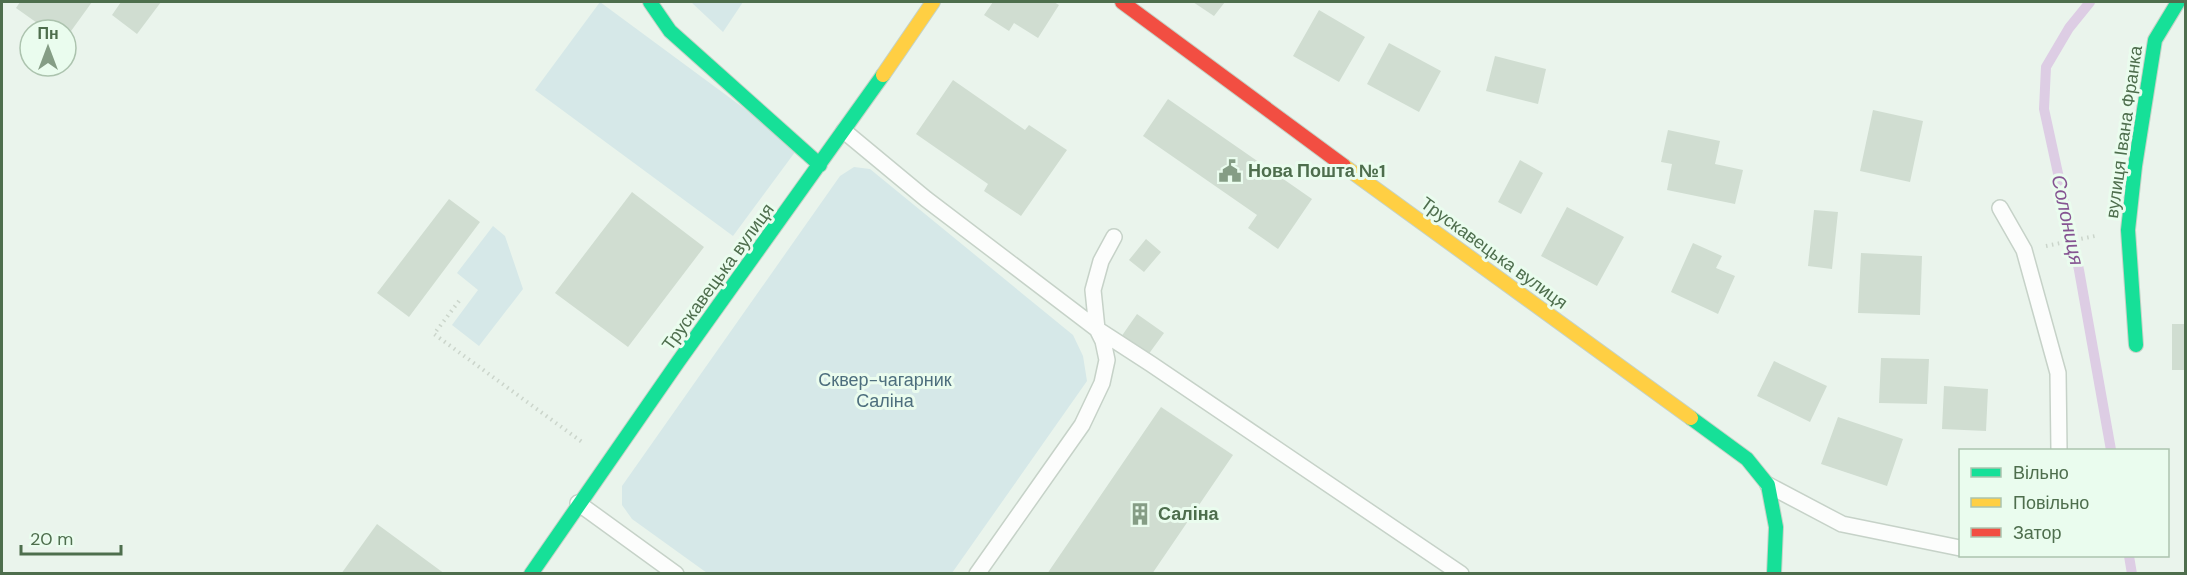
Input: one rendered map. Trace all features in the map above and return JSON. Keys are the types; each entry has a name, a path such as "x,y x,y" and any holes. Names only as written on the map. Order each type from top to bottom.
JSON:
{"street":[{"path":"650,2 670,31 820,165"},
{"name":"Трускавецька вулиця","path":"531,573 578,503 820,165 933,2"},
{"name":"Трускавецька вулиця","path":"1122,2 1258,104 1747,459 1768,485 1776,527 1774,573"},
{"name":"вулиця Івана Франка","path":"2136,345 2128,230 2135,166 2155,40 2178,2"}],"lane":[{"path":"844,131 926,199 1097,329 1461,573"},
{"path":"2000,208 2024,250 2058,373 2059,449"},
{"path":"977,573 1082,425 1102,383 1107,360 1097,329 1093,290 1101,261 1114,237"},
{"path":"1768,485 1842,524 1959,548"},
{"path":"578,503 676,573"}],"path":[{"path":"2024,250 2128,230"},
{"path":"459,301 434,334 583,443"}],"green space":[{"path":"600,2 798,148 733,236 535,90"},
{"path":"691,2 743,2 723,32"},
{"name":"Сквер-чагарник Саліна","path":"854,167 870,169 1073,335 1083,356 1087,381 952,573 707,573 632,519 622,505 622,486 840,176"},
{"path":"493,226 505,236 523,289 479,346 452,325 478,290 457,273"}],"building":[{"path":"20,2 92,2 78,21 78,18 30,18 16,8"},
{"path":"121,2 161,2 137,34 112,15"},
{"path":"993,2 1054,2 1059,5 1038,38 1014,23 1009,31 984,15"},
{"path":"1193,2 1225,2 1214,16"},
{"path":"1319,10 1365,37 1339,82 1293,56"},
{"path":"1389,43 1441,71 1419,112 1367,84"},
{"path":"1495,56 1546,69 1538,104 1486,91"},
{"path":"953,80 1025,130 1029,125 1067,150 1021,216 984,191 988,184 916,134"},
{"path":"1168,99 1312,199 1278,249 1248,228 1257,215 1143,136"},
{"path":"1873,110 1923,121 1910,182 1860,171"},
{"path":"1668,130 1720,141 1715,164 1743,170 1735,204 1667,190 1672,164 1661,162"},
{"path":"1520,160 1543,173 1521,214 1498,202"},
{"path":"632,192 704,247 628,347 555,293"},
{"path":"449,199 480,222 409,317 377,293"},
{"path":"1567,207 1624,237 1597,286 1541,256"},
{"path":"1814,210 1838,212 1832,269 1808,266"},
{"path":"1146,239 1161,252 1144,272 1129,260"},
{"path":"1693,243 1722,256 1716,268 1735,276 1718,314 1671,292"},
{"path":"1861,253 1922,256 1920,315 1858,313"},
{"path":"1137,314 1164,333 1148,355 1121,337"},
{"path":"2172,324 2186,324 2186,370 2172,370"},
{"path":"1881,358 1929,359 1927,404 1879,403"},
{"path":"1774,361 1827,386 1810,422 1757,396"},
{"path":"1944,386 1988,389 1986,431 1942,429"},
{"name":"Саліна","path":"1161,407 1233,455 1152,574 1047,574"},
{"path":"1838,417 1903,439 1887,486 1821,464"},
{"path":"377,524 445,574 341,574"}],"waterway":[{"name":"Солониця","path":"2090,2 2069,28 2046,67 2044,109 2079,270 2111,449"},
{"name":"Солониця","path":"2129,557 2132,574"}],"traffic: fast":[{"path":"650,2 670,31 820,165"},
{"path":"2136,345 2128,230 2135,166 2155,40 2178,2"},
{"path":"531,574 678,362 883,75"},
{"path":"1691,418 1747,459 1768,485 1776,527 1774,574"}],"traffic: slow":[{"path":"883,75 933,2"},
{"path":"1344,166 1691,418"}],"traffic: jam":[{"path":"1122,2 1344,166"}],"place":[{"name":"Нова Пошта №1","path":"1230,171"},
{"name":"Саліна","path":"1140,514"}]}
